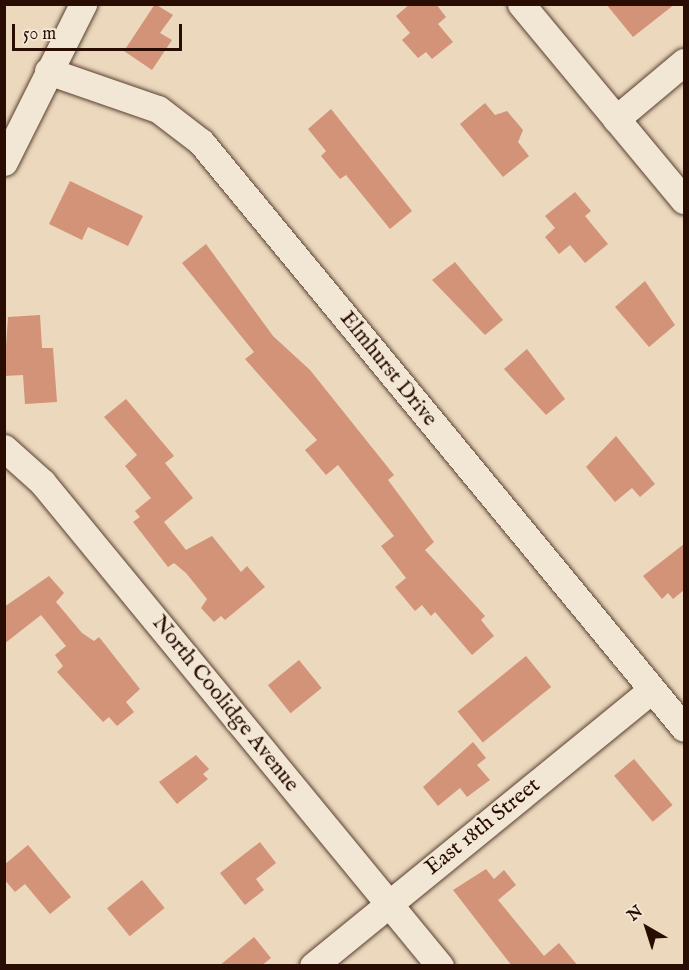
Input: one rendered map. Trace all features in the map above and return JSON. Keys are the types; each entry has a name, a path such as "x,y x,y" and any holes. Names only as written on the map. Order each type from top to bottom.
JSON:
{"street":[{"path":"4,162 83,4"},
{"path":"521,4 684,200"},
{"path":"616,119 684,62"},
{"name":"Elmhurst Drive","path":"48,71 158,110 201,142 684,728"},
{"name":"North Coolidge Avenue","path":"4,448 42,482 440,966"},
{"name":"East 18th Street","path":"313,966 652,690"}],"building":[{"path":"155,4 173,15 160,33 172,40 152,70 124,51"},
{"path":"410,4 436,4 446,17 438,24 453,42 432,59 426,52 418,58 402,40 410,33 396,16"},
{"path":"606,4 675,4 633,37"},
{"path":"485,103 495,115 507,111 523,130 518,142 529,156 503,177 460,124"},
{"path":"331,109 412,211 390,229 346,175 340,179 321,156 326,151 308,129"},
{"path":"70,181 143,216 128,246 88,227 82,240 49,224"},
{"path":"575,192 591,211 585,216 608,244 585,263 570,245 559,254 545,237 555,228 545,216"},
{"path":"206,244 273,336 310,370 394,475 388,480 434,542 425,550 485,616 481,620 494,636 472,655 435,612 431,616 422,605 415,611 395,587 406,578 381,546 394,536 338,465 326,475 305,450 317,440 245,359 254,352 182,263"},
{"path":"455,262 503,320 485,335 432,280"},
{"path":"645,281 675,325 649,347 615,307"},
{"path":"40,315 42,348 53,348 57,402 25,404 23,375 4,376 8,317"},
{"path":"527,349 565,399 546,415 504,369"},
{"path":"126,399 174,456 165,463 193,498 164,522 186,550 212,536 241,572 247,566 265,587 225,620 221,616 214,622 201,608 207,599 186,573 174,563 168,567 133,522 140,517 135,511 151,498 125,466 137,455 104,417"},
{"path":"616,436 655,484 640,497 632,488 615,502 586,467"},
{"path":"684,544 684,590 673,599 668,593 662,599 643,576"},
{"path":"49,576 64,593 56,602 82,633 94,641 99,637 140,689 126,702 134,712 117,726 109,717 103,722 57,672 63,666 55,655 66,646 41,615 4,644 4,607"},
{"path":"526,656 551,687 483,742 458,711"},
{"path":"299,660 322,688 291,713 268,685"},
{"path":"473,742 486,758 477,765 490,780 467,797 460,788 438,806 423,787"},
{"path":"196,755 209,769 203,774 208,779 177,804 159,782"},
{"path":"634,759 673,805 653,822 614,776"},
{"path":"260,842 276,863 256,879 264,890 245,905 220,873"},
{"path":"28,845 71,897 50,914 25,884 15,892 4,879 4,865"},
{"path":"486,869 494,879 504,870 516,885 498,900 544,956 559,943 578,966 512,966 453,890"},
{"path":"142,880 165,908 130,936 107,908"},
{"path":"254,937 271,958 261,966 219,966"}]}
